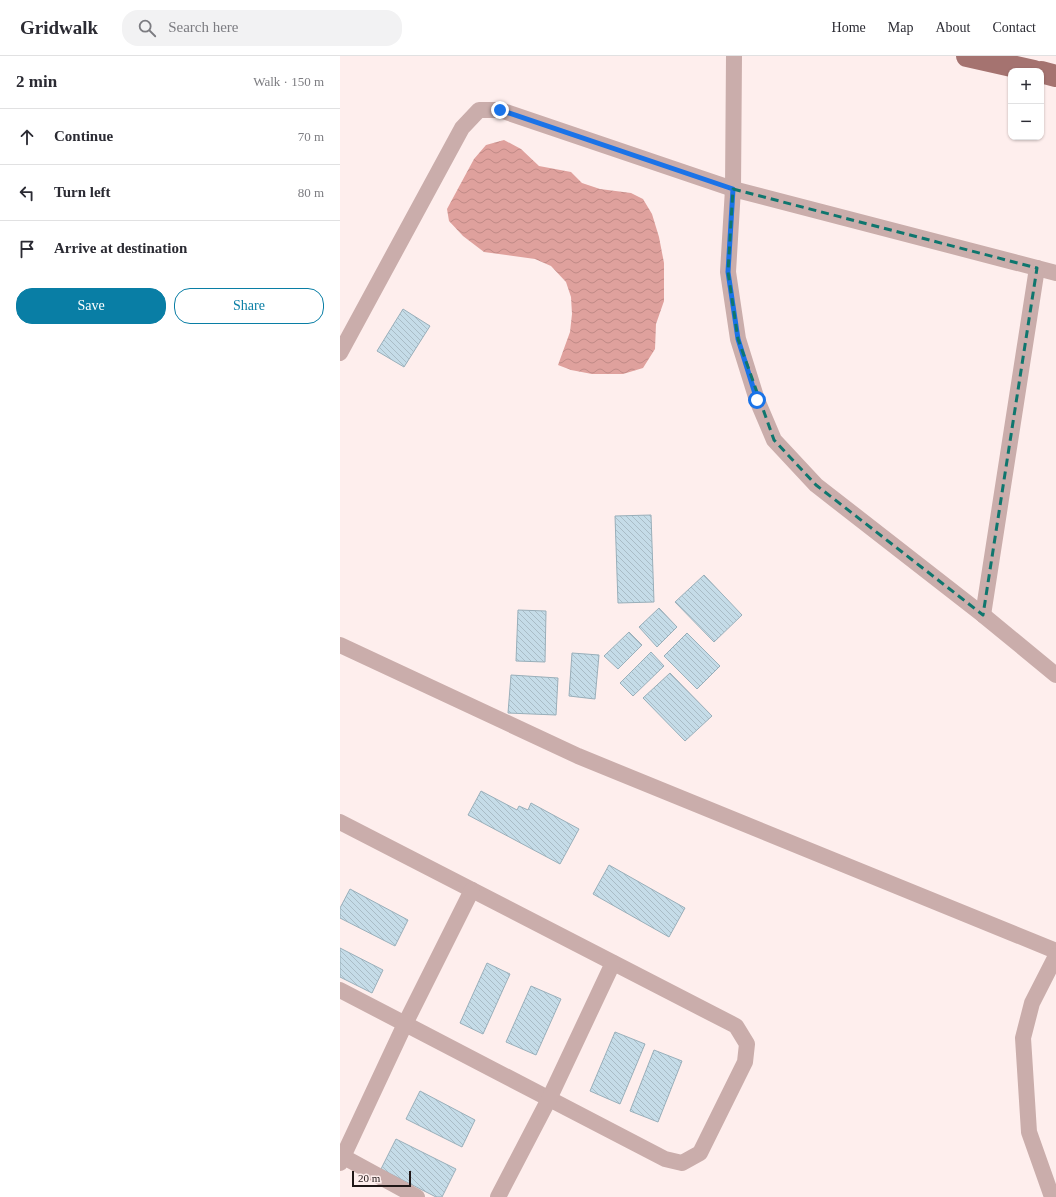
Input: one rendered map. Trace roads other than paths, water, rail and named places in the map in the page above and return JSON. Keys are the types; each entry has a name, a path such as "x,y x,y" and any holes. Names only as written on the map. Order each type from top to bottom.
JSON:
{"main road":[{"path":"967,56 1021,68"},
{"path":"1044,73 1056,76"}],"street":[{"path":"734,56 733,189 728,272 738,339 757,400 774,440 816,485 983,615 1056,675"},
{"path":"340,353 462,128 478,110 500,110 733,189 1056,273"},
{"path":"983,615 1037,268"},
{"path":"340,645 578,756 1056,951"},
{"path":"340,822 736,1026 747,1044 745,1062 700,1153 682,1163 665,1159 340,990"},
{"path":"416,1197 341,1158 405,1024 472,890"},
{"path":"1052,1197 1029,1132 1023,1038 1032,1003 1056,956"},
{"path":"498,1197 549,1099 613,963"}],"water":[{"path":"504,140 521,149 539,166 571,172 582,183 600,189 631,193 643,199 652,214 659,237 664,263 664,301 656,324 655,349 643,368 623,374 592,374 571,370 558,365 570,332 572,314 571,297 566,282 551,266 535,259 484,252 463,236 449,221 447,209 474,159 486,145"}]}
